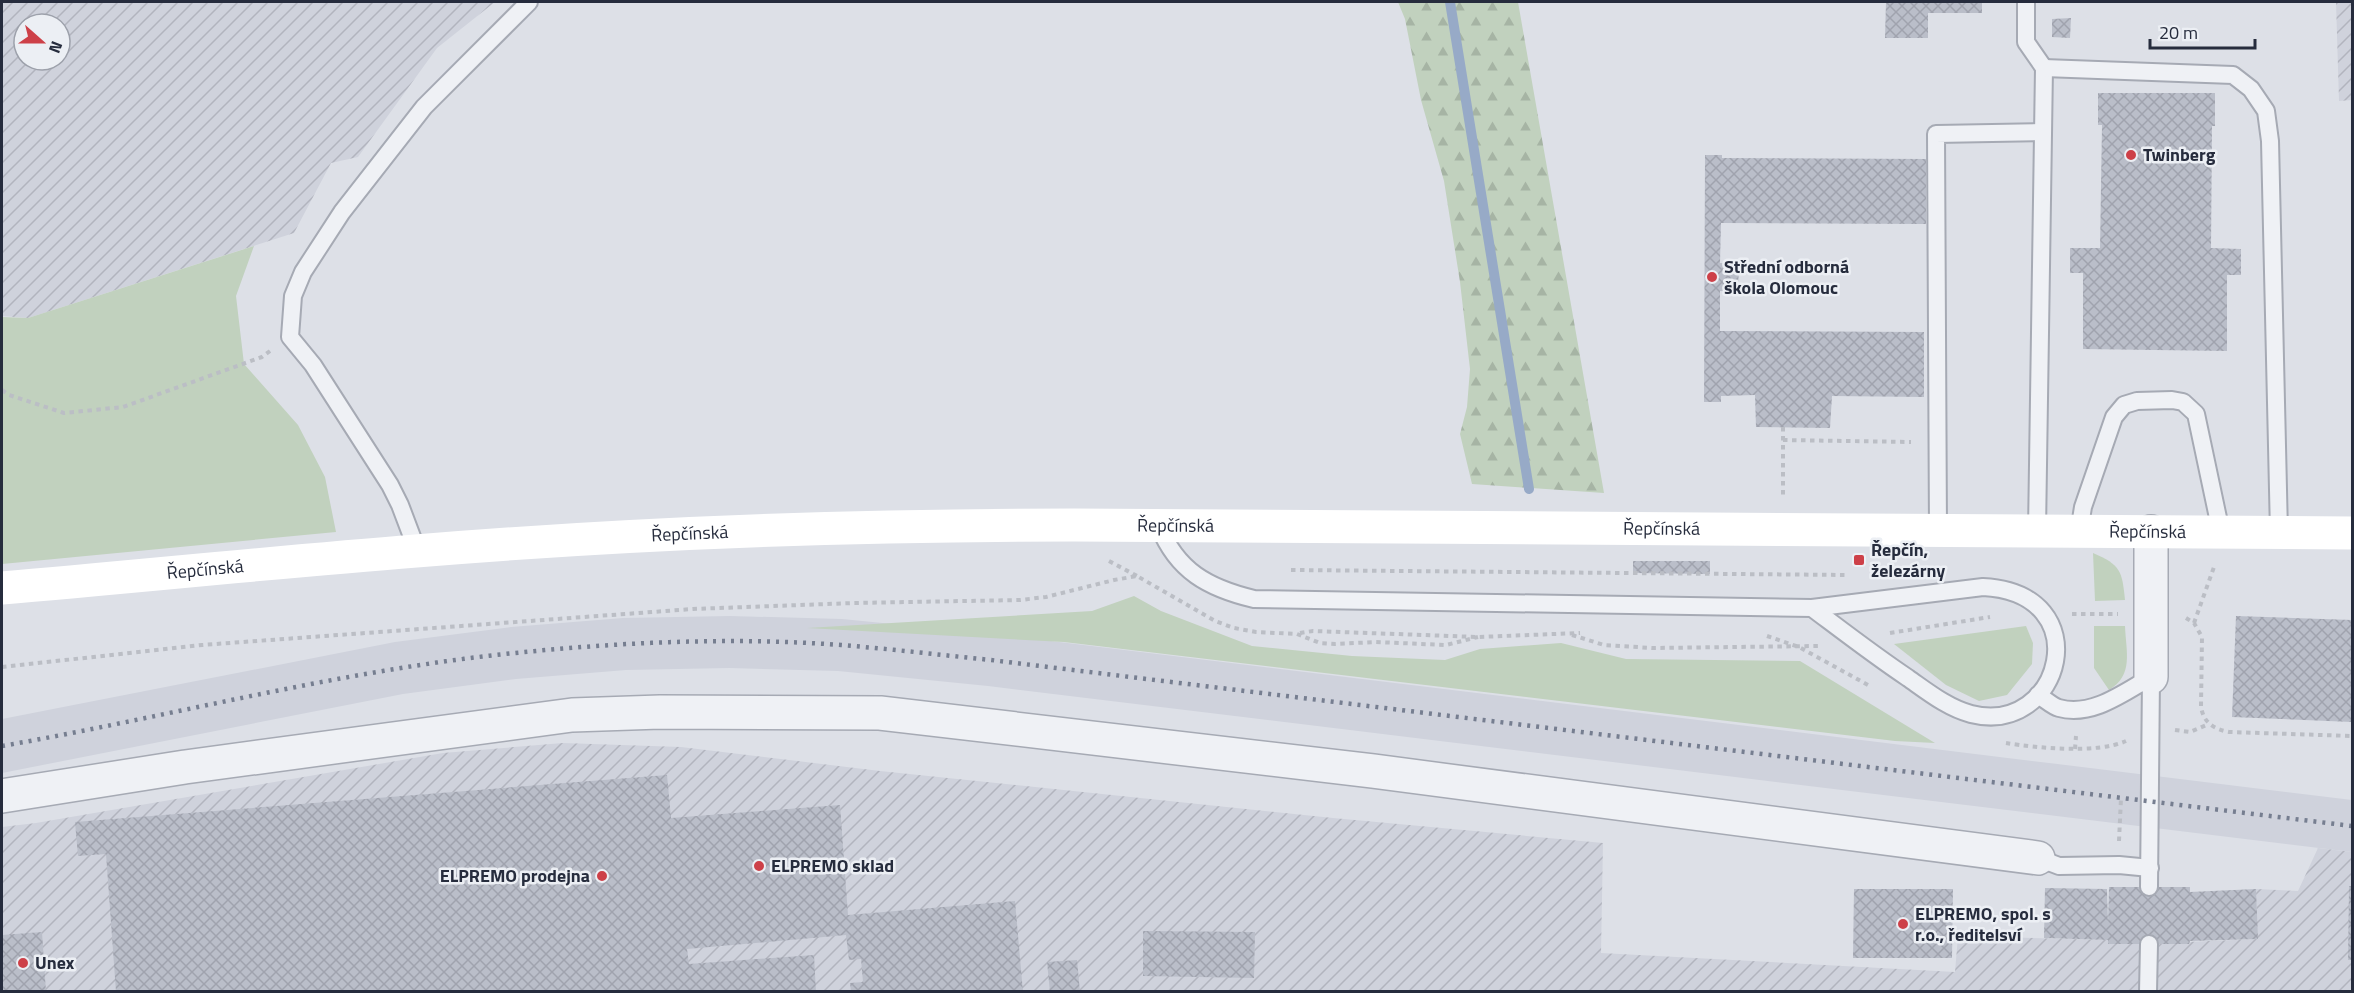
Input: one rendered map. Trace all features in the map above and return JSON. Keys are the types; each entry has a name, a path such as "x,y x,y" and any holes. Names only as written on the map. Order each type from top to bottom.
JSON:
{"street":[{"name":"Řepčínská","path":"2,588 417,550 624,537 865,528 1018,525 2079,532 2352,530"},
{"path":"2151,532 2151,677"},
{"path":"2,796 185,767 572,715 660,712 880,713 1373,771 2038,858"}],"lane":[{"path":"417,550 390,485 313,365 290,337 293,296 303,272 342,212 424,107 529,2"},
{"path":"2026,2 2026,42 2044,68 2037,531"},
{"path":"2044,68 2233,75 2251,89 2266,111 2270,141 2278,532"},
{"path":"1938,531 1936,134 2043,132"},
{"path":"2079,532 2083,507 2114,417 2124,405 2137,400 2172,400 2183,402 2196,414 2222,532"},
{"path":"1159,526 1173,555 1188,570 1222,589 1254,599 1812,608 1983,587 2013,591 2035,603 2053,627 2057,642 2051,676 2038,695 2021,709 2004,716 1988,717 1956,709 1907,677 1812,608"},
{"path":"2038,695 2056,707 2077,711 2101,705 2151,677"},
{"path":"2149,887 2151,677"},
{"path":"2038,858 2058,866 2119,865 2150,868"},
{"path":"2148,992 2149,944"}],"path":[{"path":"2,390 9,395 64,413 123,407 262,357 290,337"},
{"path":"1783,427 1783,529"},
{"path":"1783,440 1938,442"},
{"path":"2194,623 2219,554 2222,532"},
{"path":"2,667 202,645 693,609 1020,600 1046,597 1114,580"},
{"path":"1478,637 1446,645 1428,645 1376,642 1328,643 1297,634 1313,631 1478,637 1566,634 1604,645 1652,648 1798,647"},
{"path":"2203,650 2201,706 2203,716 2217,730 2352,736"},
{"path":"2012,744 2087,749 2122,743 2150,729 2190,732 2209,724"},
{"path":"2122,743 2122,754"},
{"path":"2119,865 2121,787"}],"shaded area":[{"path":"2,2 495,2 437,48 358,157 331,163 294,233 28,318 2,316"},
{"path":"2336,2 2352,2 2352,100 2339,101"},
{"path":"730,616 842,619 994,634 2352,800 2352,852 988,686 838,671 729,668 626,670 516,679 403,694 2,773 2,719 395,642 511,627 623,618"},
{"path":"563,743 681,747 880,771 1333,818 1603,843 1601,953 1955,972 1958,936 2186,942 2257,939 2256,889 2298,891 2318,848 2352,852 2352,991 2,992 2,827 443,753"}],"green space":[{"path":"1398,2 1518,2 1604,493 1472,484 1460,434 1467,407 1470,369 1460,282 1444,181 1421,100 1405,19"},
{"path":"254,246 236,296 244,364 298,425 325,477 336,532 2,564 2,317 28,318"},
{"path":"2093,553 2115,565 2123,582 2125,600 2095,601"},
{"path":"1134,596 1161,611 1252,646 1352,656 1445,660 1480,649 1561,643 1626,659 1800,661 1935,743 1895,741 1064,642 807,628 1092,611"},
{"path":"2026,626 2033,643 2032,664 2007,695 1979,701 1946,685 1894,644"},
{"path":"2094,626 2125,626 2127,662 2125,670 2117,684 2109,690 2094,668"}],"building":[{"path":"1886,2 1982,2 1982,13 1928,13 1928,38 1885,38"},
{"path":"2071,18 2070,38 2052,37 2052,19"},
{"path":"2098,93 2215,93 2215,126 2212,126 2211,248 2241,249 2241,275 2227,275 2227,351 2083,349 2083,273 2070,273 2070,248 2100,248 2102,125 2098,125"},
{"path":"1705,155 1722,155 1722,158 1926,159 1926,224 1721,223 1720,263 1739,264 1738,292 1720,291 1720,331 1924,332 1924,397 1832,396 1830,428 1756,427 1755,395 1721,396 1721,402 1704,402"},
{"path":"1633,561 1710,561 1710,574 1633,573"},
{"path":"2236,616 2352,620 2352,722 2232,717"},
{"path":"667,775 671,818 840,805 848,915 1015,901 1023,992 851,992 850,983 863,982 861,959 849,960 846,935 687,949 689,964 814,955 816,992 116,992 106,854 78,856 75,822"},
{"path":"2349,886 2352,886 2352,960 2348,960"},
{"path":"2109,887 2190,887 2190,892 2256,889 2258,939 2190,941 2189,944 2108,944 2108,940 2044,938 2045,888 2107,889 2108,923"},
{"name":"ELPREMO, spol. s r.o., ředitelsví","path":"1854,889 1953,889 1952,958 1853,958"},
{"path":"1143,931 1255,932 1254,978 1143,976"},
{"name":"Unex","path":"42,932 46,992 2,992 2,935"},
{"path":"1077,960 1080,992 1050,992 1047,962"}],"waterway":[{"path":"1450,2 1529,489"}],"railway":[{"path":"2,746 322,682 450,661 556,649 637,644 760,641 860,647 991,660 2352,826"}],"place":[{"name":"Twinberg","path":"2131,155"},
{"name":"Střední odborná škola Olomouc","path":"1712,277"},
{"name":"Řepčín, železárny","path":"1859,560"},
{"name":"ELPREMO sklad","path":"759,866"},
{"name":"ELPREMO prodejna","path":"602,876"},
{"name":"ELPREMO, spol. s r.o., ředitelsví","path":"1903,924"},
{"name":"Unex","path":"23,963"}]}
